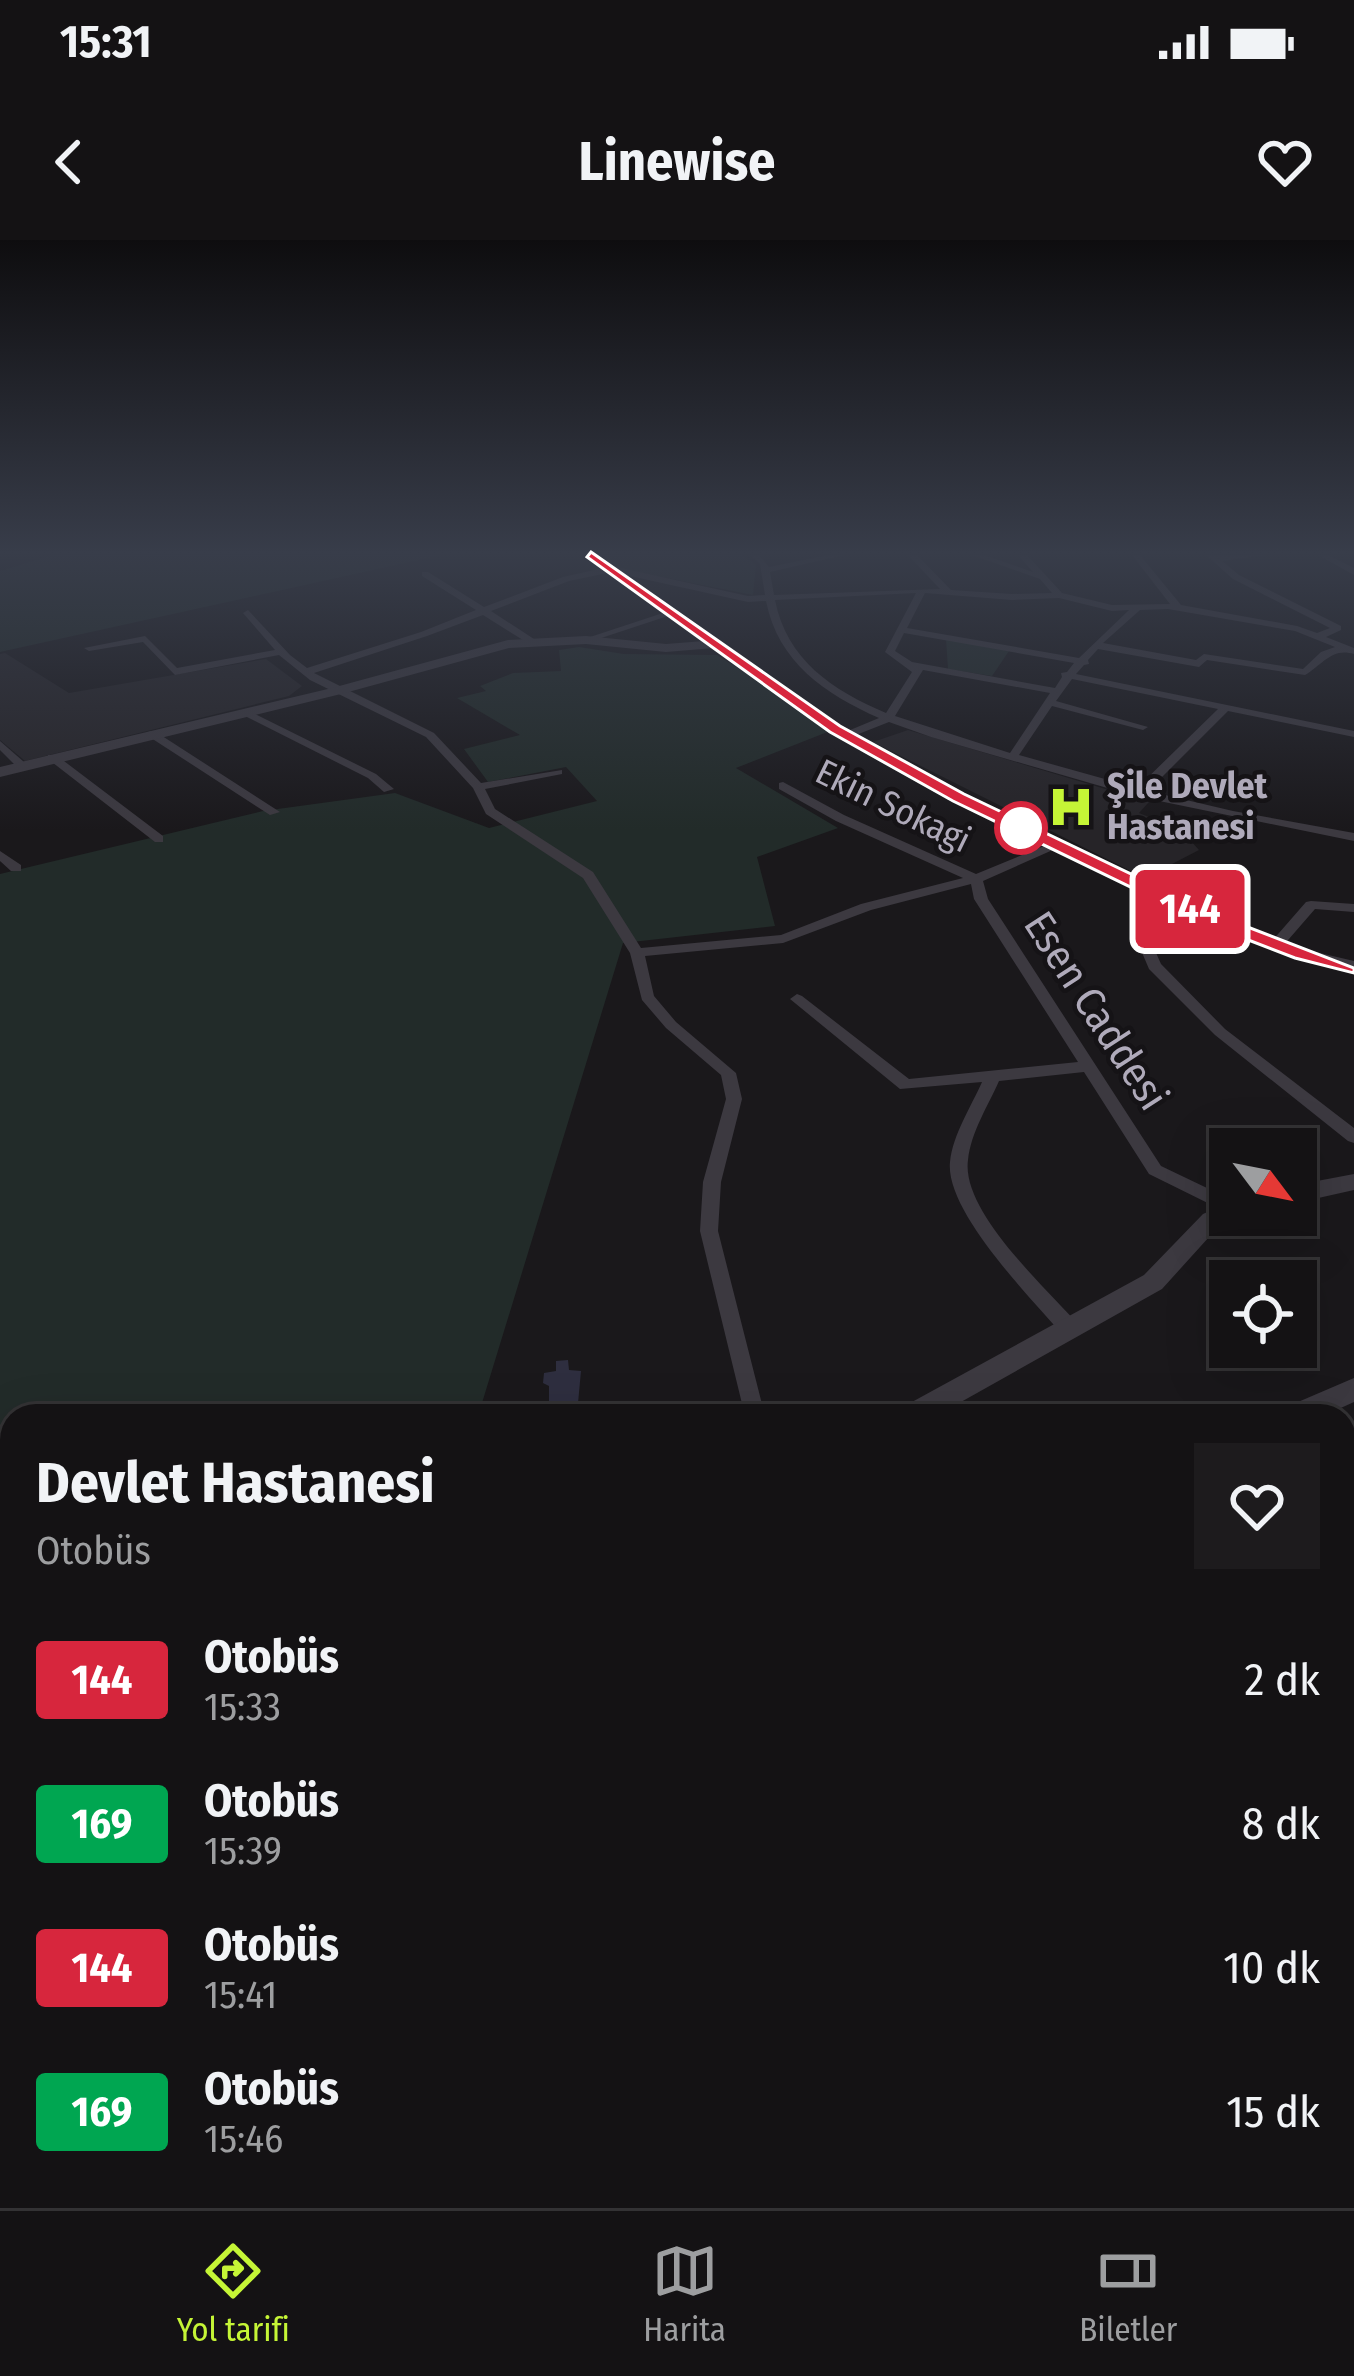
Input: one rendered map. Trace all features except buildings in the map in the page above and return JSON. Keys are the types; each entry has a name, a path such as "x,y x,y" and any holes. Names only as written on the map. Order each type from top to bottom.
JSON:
{"street":[{"path":"89,648 96,647"},
{"path":"152,647 176,672 282,652"},
{"path":"278,647 336,691 430,735 478,787 482,801 498,818 588,875 637,952 647,997 671,1025 728,1073 735,1090 712,1182 709,1231 752,1404"},
{"path":"306,671 383,647"},
{"path":"0,772 498,647"},
{"path":"725,647 847,736 1058,845 1178,903 1277,944 1354,968"},
{"path":"786,647 827,686 888,718 1139,794 1257,822 1354,837"},
{"path":"847,736 888,718 918,671 890,652 893,647"},
{"path":"998,647 1085,662"},
{"path":"1013,757 1065,676 1085,662 1094,647"},
{"path":"1100,647 1198,664 1204,657 1290,671 1305,671 1325,654 1349,649"},
{"path":"910,665 1053,697 1143,727"},
{"path":"1065,676 1353,734 1354,715"},
{"path":"1139,794 1224,709"},
{"path":"247,713 373,776 388,789"},
{"path":"152,734 274,812"},
{"path":"0,744 20,764"},
{"path":"52,757 159,839"},
{"path":"478,787 558,772"},
{"name":"Ekin Sokagi","path":"783,786 840,818 976,879"},
{"path":"637,952 783,939 866,907 976,879 1058,845"},
{"path":"0,855 16,868"},
{"name":"Esen Caddesi","path":"976,879 981,899 1155,1170 1209,1198"},
{"path":"1178,903 1142,936 1154,967 1220,1033 1354,1138"},
{"path":"1277,944 1311,904 1354,908"},
{"path":"796,999 906,1085 1088,1066"},
{"path":"993,1076 958,1161 960,1183 972,1208 1069,1328"},
{"path":"1317,1189 1354,1181"},
{"path":"933,1404 1153,1282 1209,1222"}],"shaded area":[{"path":"579,647 624,654 717,655 835,729 736,768 838,828 757,857 775,926 623,943 482,1404 0,1404 0,874 263,811 395,793 489,828 597,801 566,767 488,782 464,749 520,735 457,698 486,691 480,686 513,673 561,671 559,650"},
{"path":"947,647 1009,651 992,676 948,669"},
{"path":"0,654 69,693 266,659 302,686 289,696 25,761 0,740"},
{"name":"Şile Devlet Hastanesi","path":"908,730 1149,802 1139,813 1181,830 1199,850 1145,878 873,742"}],"water":[{"path":"568,1360 569,1370 581,1371 578,1404 549,1404 544,1373 556,1371 556,1361"}],"bus line":[{"name":"144","path":"725,647 835,729 958,797 1213,920 1301,954 1354,968"}],"place":[{"name":"Şile Devlet Hastanesi","path":"1071,807"}]}
